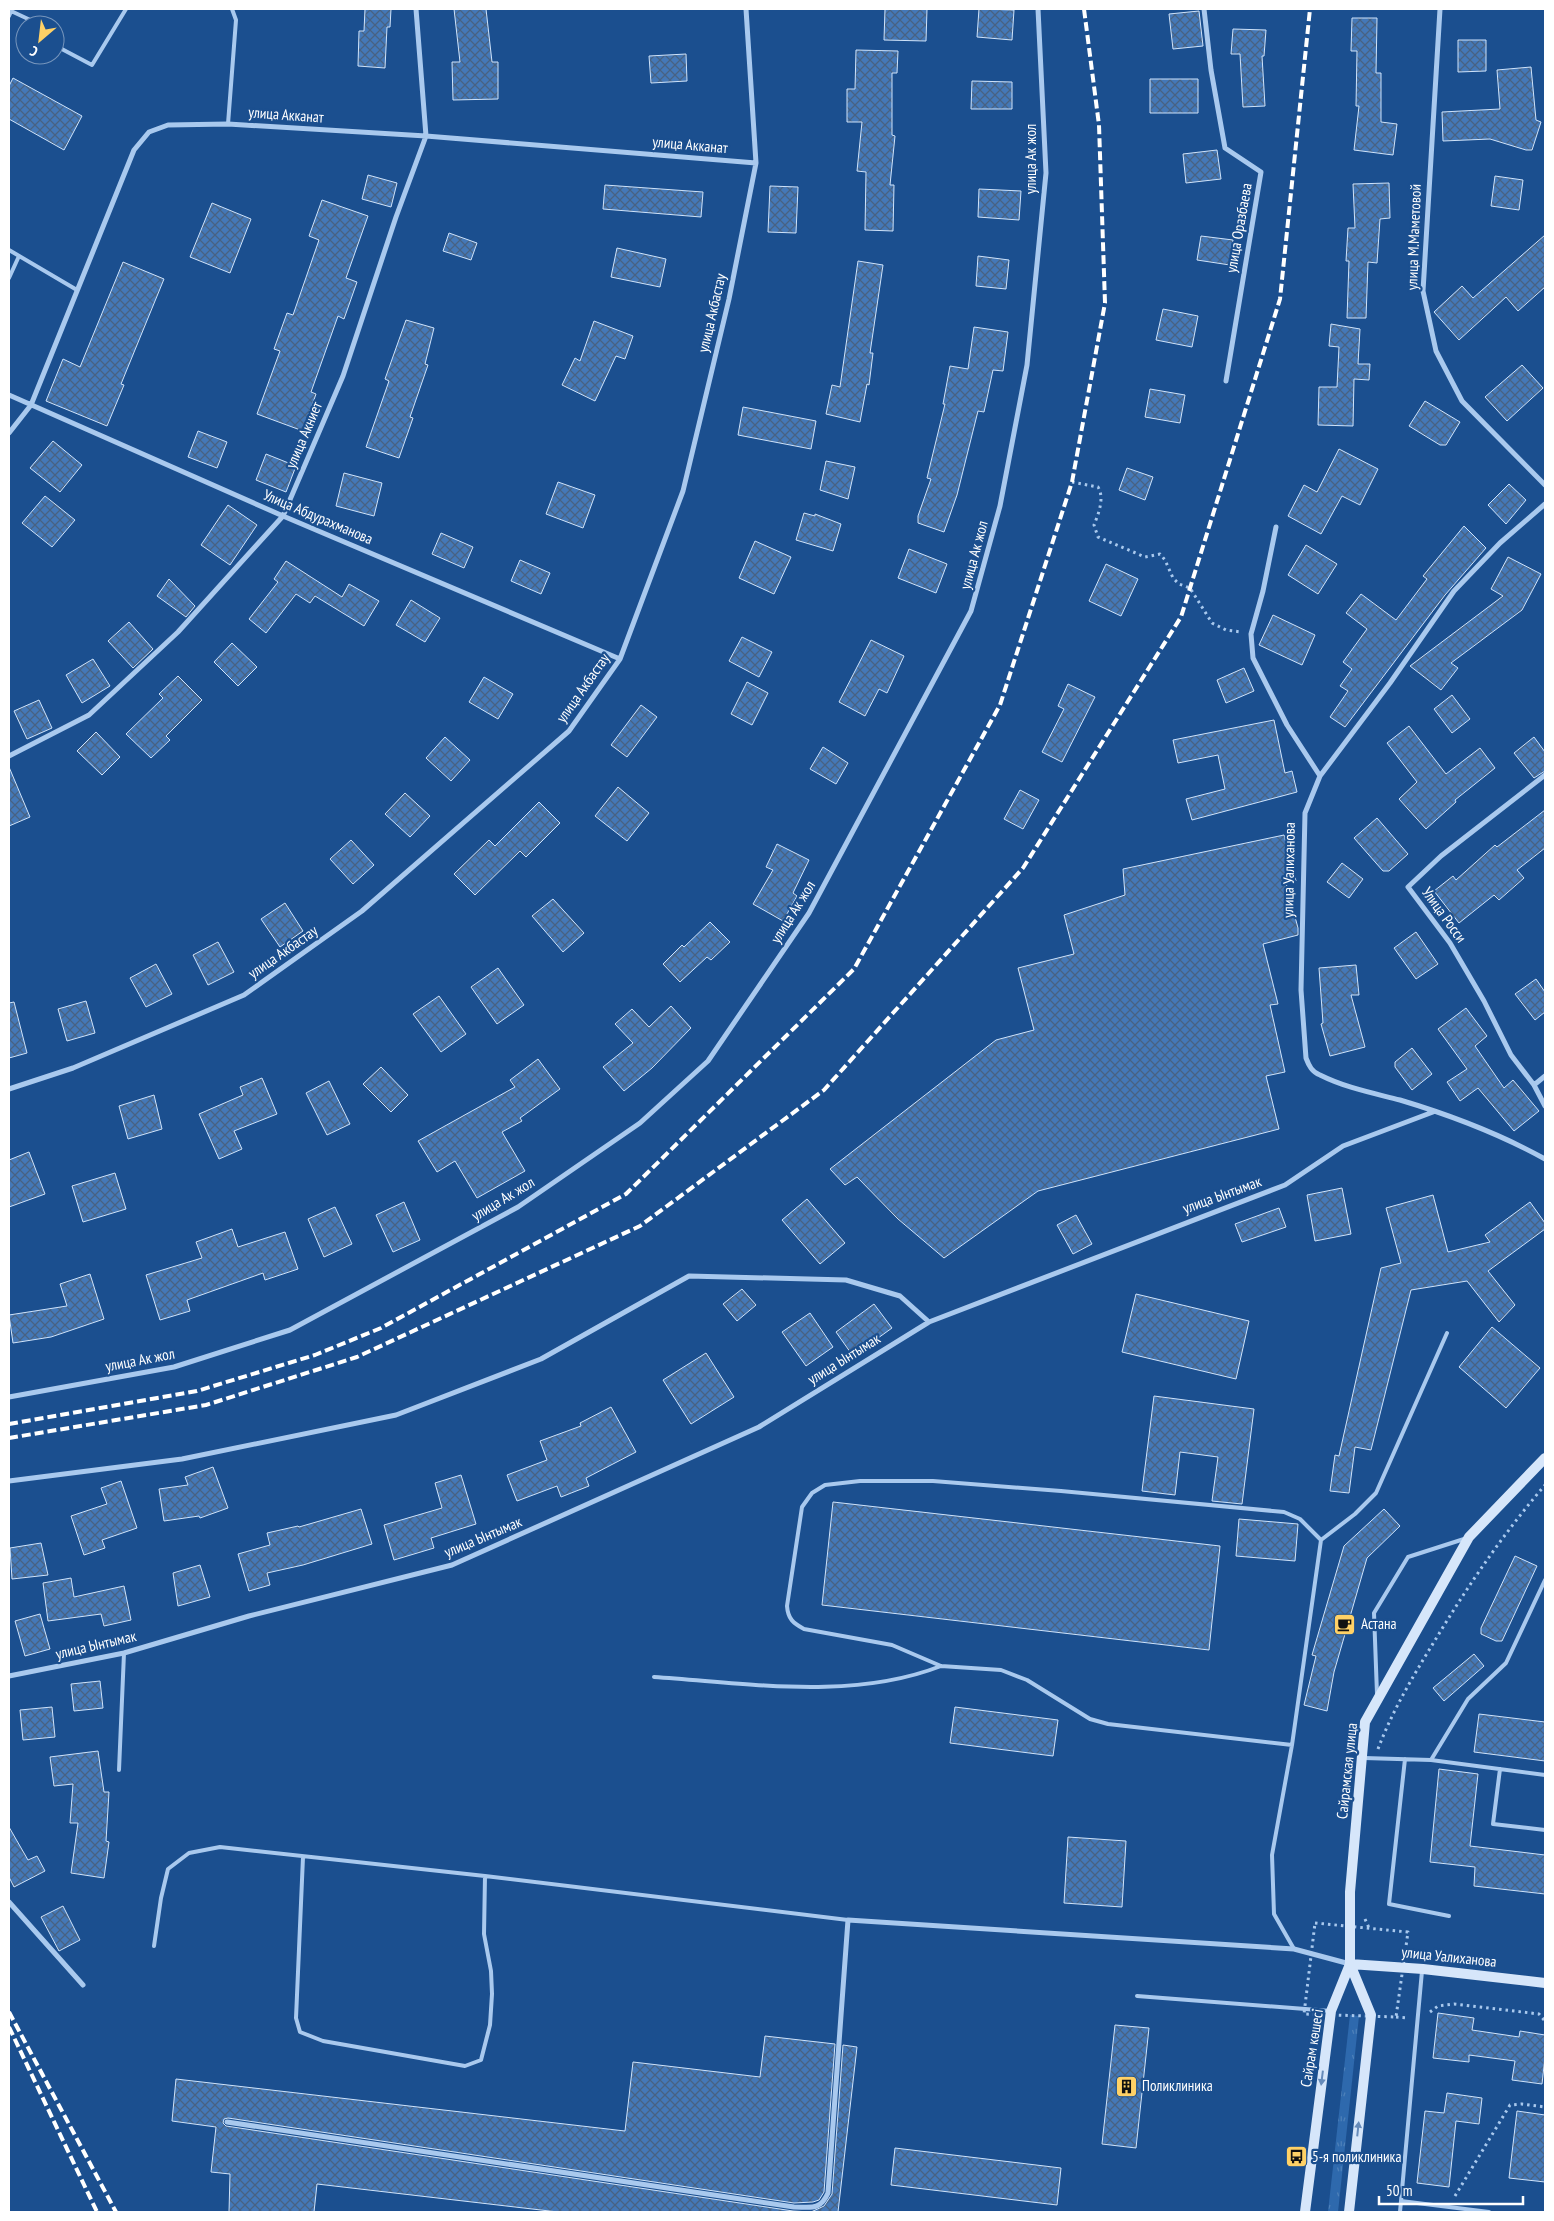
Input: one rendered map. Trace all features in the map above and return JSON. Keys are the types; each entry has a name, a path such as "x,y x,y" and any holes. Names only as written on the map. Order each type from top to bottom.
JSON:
{"main road":[{"name":"Сайрамская улица","path":"1350,1964 1350,1892 1366,1722 1469,1537 1545,1458"},
{"name":"улица Уалиханова","path":"1350,1964 1422,1969 1545,1983"},
{"name":"Сайрам көшесі","path":"1305,2212 1331,2011 1350,1964"},
{"path":"1349,2212 1371,2015 1350,1964"}],"street":[{"name":"улица Акниет","path":"9,756 90,715 178,632 283,516 343,376 396,217 426,136 416,9"},
{"name":"улица Акбастау","path":"9,1089 73,1068 244,995 362,911 570,731 620,659 683,491 729,299 756,163 746,9"},
{"name":"улица Ак жол","path":"9,1397 174,1367 290,1330 518,1207 640,1123 708,1061 810,913 971,611 1000,506 1027,365 1046,173 1038,9"},
{"name":"улица Оразбаева","path":"1204,9 1224,148 1261,172 1226,381"},
{"name":"улица М.Маметовой","path":"1440,9 1423,291 1436,351 1462,401 1545,485"},
{"name":"улица Акканат","path":"9,433 31,405 134,150 149,132 168,125 228,124 426,136 756,163"},
{"name":"Улица Абдурахманова","path":"9,395 283,516 620,659"},
{"name":"улица Уалиханова","path":"1545,504 1500,543 1454,591 1390,683 1320,776 1306,813 1301,990 1306,1058 1310,1067 1318,1074 1339,1083 1433,1112 1494,1134 1545,1159"},
{"path":"1276,527 1263,591 1251,634 1253,658 1287,725 1320,776"},
{"name":"Улица Росси","path":"1545,775 1441,856 1408,887 1450,943 1484,1001 1511,1055 1534,1085 1545,1106"},
{"path":"1534,1085 1545,1076"},
{"name":"улица Ынтымак","path":"9,1676 124,1653 249,1616 452,1565 759,1427 929,1322 1286,1185 1343,1146 1433,1112"},
{"path":"9,1482 182,1459 396,1414 541,1359 689,1276 846,1280 900,1296 929,1322"},
{"path":"9,1902 82,1986"},
{"path":"227,2122 794,2207 817,2207 824,2202 828,2194 848,1920 1294,1949 1350,1964"}],"lane":[{"path":"65,51 92,65 126,9"},
{"path":"228,124 236,20 232,9"},
{"path":"9,16 12,10"},
{"path":"9,250 77,290"},
{"path":"9,278 19,256"},
{"path":"1294,1949 1274,1914 1272,1855 1292,1745 1321,1540 1356,1514 1376,1493 1447,1333"},
{"path":"1292,1745 1108,1724 1090,1720 1027,1680 1001,1670 941,1666 892,1645 804,1629 788,1617 787,1606 802,1507 812,1493 824,1485 860,1481 933,1481 1284,1512 1300,1519 1321,1540"},
{"path":"1377,1701 1374,1613 1408,1557 1469,1537"},
{"path":"1431,1760 1468,1699 1506,1663 1545,1580"},
{"path":"119,1770 124,1653"},
{"path":"654,1678 797,1686 860,1685 915,1676 941,1666"},
{"path":"1362,1758 1431,1760 1545,1775"},
{"path":"1405,1759 1389,1904 1449,1916"},
{"path":"1500,1769 1493,1824 1545,1830"},
{"path":"154,1946 160,1898 168,1869 188,1852 220,1847 484,1876 848,1920"},
{"path":"303,1857 296,2018 300,2032 323,2041 465,2066 481,2060 490,2025 492,1979 484,1934 484,1876"},
{"path":"1400,2212 1422,1969"},
{"path":"1137,1996 1331,2011"},
{"path":"1401,2201 1488,2212"}],"path":[{"path":"1072,482 1098,487 1100,491 1099,513 1094,525 1098,537 1146,557 1160,554 1165,560 1173,578 1179,584 1190,588 1212,623 1226,630 1251,634"},
{"path":"1375,1758 1387,1727 1412,1678 1473,1577 1545,1485"},
{"path":"1362,1914 1369,1928"},
{"path":"1396,2017 1418,2019 1438,2006 1454,2004 1539,2014 1545,2021"},
{"path":"1448,2207 1510,2105 1545,2106"}],"green space":[{"path":"1350,2015 1359,2016 1338,2212 1328,2212"}],"building":[{"path":"365,9 391,9 390,27 387,27 385,68 358,66 359,31 364,31"},
{"path":"454,9 486,9 492,62 498,62 498,99 453,100 452,62 460,62"},
{"path":"885,9 927,9 926,41 884,40"},
{"path":"979,9 1014,10 1012,40 977,37"},
{"path":"1199,11 1203,46 1173,49 1169,14"},
{"path":"1352,18 1377,18 1376,73 1381,73 1381,122 1397,124 1393,155 1354,150 1359,106 1356,106 1357,51 1351,51"},
{"path":"1233,29 1266,30 1264,56 1262,56 1265,106 1243,107 1240,54 1231,54"},
{"path":"1458,40 1486,40 1486,71 1458,72"},
{"path":"856,50 898,51 897,73 892,73 892,135 895,136 890,185 894,185 893,231 865,230 866,172 857,171 862,122 847,122 847,89 855,89"},
{"path":"686,54 687,81 651,83 649,56"},
{"path":"1531,67 1536,120 1541,122 1532,150 1526,150 1490,139 1443,141 1442,112 1500,109 1497,70"},
{"path":"13,78 82,116 64,150 9,119 9,86"},
{"path":"1150,79 1198,79 1198,113 1150,113"},
{"path":"972,81 1012,82 1012,109 971,109"},
{"path":"1217,150 1221,179 1186,183 1183,154"},
{"path":"368,175 397,183 391,207 362,199"},
{"path":"1495,176 1523,180 1519,210 1491,206"},
{"path":"1389,183 1390,218 1380,219 1377,263 1368,262 1366,318 1347,318 1349,261 1346,261 1348,228 1355,228 1353,184"},
{"path":"605,185 703,192 701,217 603,209"},
{"path":"770,186 798,187 796,233 768,232"},
{"path":"979,189 1021,191 1019,220 978,217"},
{"path":"322,200 368,216 346,278 357,282 344,319 338,316 311,392 316,394 303,431 257,414 280,351 274,349 287,313 293,315 319,240 309,236"},
{"path":"212,203 251,219 230,273 190,257"},
{"path":"449,233 477,243 471,260 443,251"},
{"path":"1545,235 1545,287 1518,311 1506,297 1459,340 1434,312 1462,286 1473,298"},
{"path":"1201,236 1233,240 1230,265 1197,260"},
{"path":"617,248 666,259 660,287 611,277"},
{"path":"978,256 1009,260 1006,289 976,286"},
{"path":"858,261 883,265 870,353 873,353 869,385 867,384 860,422 826,414 832,385 840,387"},
{"path":"123,262 164,279 121,384 124,385 107,426 46,401 63,359 80,367"},
{"path":"1163,309 1198,316 1192,347 1156,340"},
{"path":"406,320 434,328 425,364 428,365 410,417 413,418 399,458 366,447 389,381 385,379"},
{"path":"594,321 633,336 625,359 616,356 595,401 562,385 575,358 580,361"},
{"path":"1331,324 1360,329 1358,364 1370,364 1369,380 1354,379 1353,426 1318,425 1319,387 1337,387 1339,347 1329,346"},
{"path":"974,327 1008,332 1003,371 993,370 984,412 978,411 957,495 944,532 918,523 918,516 931,479 927,478 945,404 943,404 950,366 968,369"},
{"path":"1522,365 1543,388 1507,421 1485,397"},
{"path":"1150,389 1185,395 1180,423 1145,417"},
{"path":"1425,401 1460,422 1446,445 1440,445 1409,426"},
{"path":"743,407 816,421 811,449 738,435"},
{"path":"198,431 227,442 217,468 188,457"},
{"path":"53,441 82,465 60,492 30,468"},
{"path":"1339,449 1378,469 1360,505 1342,496 1321,534 1288,516 1304,485 1317,492"},
{"path":"266,454 296,466 286,492 256,480"},
{"path":"826,461 855,467 848,499 820,490"},
{"path":"1127,468 1153,477 1145,500 1119,490"},
{"path":"344,473 382,483 374,516 336,506"},
{"path":"558,482 595,495 583,528 546,514"},
{"path":"1509,484 1526,500 1506,524 1488,505"},
{"path":"45,496 75,520 52,547 22,523"},
{"path":"228,505 257,525 230,565 201,545"},
{"path":"804,513 815,516 815,514 841,524 833,551 796,540"},
{"path":"1464,526 1486,548 1445,595 1345,727 1330,717 1348,691 1340,686 1352,669 1343,662 1367,629 1346,613 1361,594 1396,620 1427,579 1423,576"},
{"path":"441,533 473,547 464,568 432,554"},
{"path":"755,541 791,557 774,594 739,578"},
{"path":"1306,545 1337,564 1318,594 1288,575"},
{"path":"909,549 947,564 936,593 898,578"},
{"path":"1508,557 1541,574 1522,610 1451,663 1458,668 1441,690 1410,666 1503,596 1491,589"},
{"path":"520,560 550,573 541,594 511,581"},
{"path":"286,561 342,597 349,584 379,601 364,626 315,596 310,603 296,594 266,633 249,619 278,582 274,579"},
{"path":"1106,564 1138,579 1121,616 1089,601"},
{"path":"169,579 195,606 186,617 157,596"},
{"path":"411,600 440,618 425,642 396,625"},
{"path":"1273,615 1315,635 1302,665 1259,645"},
{"path":"129,622 153,649 133,668 108,641"},
{"path":"742,637 772,652 759,677 729,661"},
{"path":"871,640 904,656 887,693 879,689 865,716 839,702"},
{"path":"232,643 257,667 238,686 214,662"},
{"path":"93,659 110,686 82,703 66,675"},
{"path":"1244,668 1254,691 1226,703 1217,680"},
{"path":"178,676 202,700 166,736 170,740 151,758 126,734 163,698 159,694"},
{"path":"484,677 513,694 498,719 469,702"},
{"path":"747,682 768,693 752,725 731,714"},
{"path":"1068,684 1095,697 1062,762 1042,752 1064,709 1058,706"},
{"path":"1452,695 1470,719 1452,733 1434,709"},
{"path":"39,700 52,728 27,739 14,711"},
{"path":"641,705 657,717 627,757 611,745"},
{"path":"1274,720 1285,773 1292,771 1297,792 1192,820 1186,799 1225,789 1218,755 1178,763 1173,740"},
{"path":"1409,726 1446,774 1480,748 1495,768 1455,800 1456,802 1426,829 1399,799 1417,782 1387,743"},
{"path":"96,732 120,757 102,775 77,751"},
{"path":"445,737 470,760 451,781 426,758"},
{"path":"1534,737 1545,752 1545,771 1534,778 1514,753"},
{"path":"823,747 848,763 836,784 810,769"},
{"path":"9,767 30,817 9,826"},
{"path":"618,787 649,813 627,841 595,816"},
{"path":"1020,790 1039,800 1023,829 1004,819"},
{"path":"405,793 430,816 410,837 385,814"},
{"path":"539,802 560,823 526,857 520,851 475,895 454,874 489,840 495,846"},
{"path":"1545,810 1545,848 1517,870 1524,878 1499,900 1494,895 1459,923 1434,891 1453,876 1456,880 1495,845 1497,847"},
{"path":"1377,818 1408,854 1389,871 1383,871 1354,838"},
{"path":"1284,835 1296,881 1286,883 1298,928 1298,935 1263,944 1278,1004 1270,1005 1285,1072 1266,1076 1279,1129 1038,1191 944,1258 898,1219 857,1177 845,1185 830,1169 996,1040 1034,1030 1018,968 1074,954 1064,915 1125,895 1123,869"},
{"path":"351,840 374,865 353,884 330,859"},
{"path":"777,844 809,860 793,893 797,896 783,921 753,904 773,870 766,867"},
{"path":"1342,863 1363,879 1349,898 1327,882"},
{"path":"553,899 584,933 563,952 532,916"},
{"path":"285,903 303,931 280,947 261,919"},
{"path":"710,922 730,942 711,960 707,957 680,982 663,964 682,945 684,947"},
{"path":"1416,932 1438,964 1416,979 1394,948"},
{"path":"218,942 234,972 208,985 193,955"},
{"path":"156,964 172,994 146,1007 130,978"},
{"path":"1356,965 1359,995 1351,995 1365,1047 1330,1056 1321,1024 1323,1023 1319,968"},
{"path":"498,968 524,1005 497,1024 471,987"},
{"path":"1536,979 1545,992 1545,1012 1535,1020 1515,994"},
{"path":"439,996 466,1034 441,1052 413,1014"},
{"path":"86,1001 95,1033 67,1041 58,1009"},
{"path":"14,1002 27,1053 9,1058 9,1003"},
{"path":"671,1006 691,1028 652,1068 624,1091 603,1067 633,1043 615,1024 632,1009 649,1027"},
{"path":"1466,1008 1487,1036 1475,1046 1504,1088 1513,1080 1539,1111 1514,1131 1478,1088 1460,1101 1447,1082 1467,1069 1438,1029"},
{"path":"1412,1048 1432,1074 1412,1090 1395,1067 1395,1062"},
{"path":"538,1059 560,1089 520,1118 522,1121 502,1132 525,1171 477,1198 455,1161 437,1172 418,1141 515,1087 510,1080"},
{"path":"381,1067 408,1095 391,1112 363,1084"},
{"path":"262,1078 277,1114 234,1131 242,1149 219,1159 199,1114 243,1095 240,1087"},
{"path":"329,1081 350,1124 327,1135 306,1093"},
{"path":"154,1095 162,1129 128,1139 119,1106"},
{"path":"29,1152 45,1194 9,1207 9,1160"},
{"path":"115,1173 126,1209 83,1222 72,1186"},
{"path":"1342,1188 1351,1234 1315,1241 1307,1195"},
{"path":"1433,1195 1448,1252 1490,1242 1485,1235 1530,1202 1545,1223 1545,1229 1488,1271 1515,1305 1499,1322 1467,1281 1411,1290 1371,1450 1355,1447 1349,1493 1330,1491 1335,1455 1339,1456 1381,1268 1401,1263 1386,1208"},
{"path":"807,1199 845,1243 820,1264 782,1220"},
{"path":"404,1202 420,1240 393,1252 376,1215"},
{"path":"335,1207 352,1244 324,1257 308,1219"},
{"path":"1279,1208 1286,1227 1242,1242 1235,1224"},
{"path":"1076,1215 1092,1244 1073,1254 1057,1225"},
{"path":"232,1229 238,1247 285,1232 298,1269 265,1280 263,1273 187,1300 190,1311 160,1320 146,1275 202,1258 196,1242"},
{"path":"90,1274 104,1319 51,1337 13,1343 9,1315 67,1306 60,1284"},
{"path":"742,1289 756,1305 737,1321 723,1304"},
{"path":"1136,1294 1249,1321 1236,1379 1122,1352"},
{"path":"874,1304 892,1328 853,1356 836,1332"},
{"path":"810,1313 833,1347 806,1366 782,1332"},
{"path":"1492,1327 1540,1368 1506,1408 1459,1367"},
{"path":"706,1353 734,1397 691,1424 663,1380"},
{"path":"1154,1396 1254,1409 1242,1504 1212,1501 1218,1457 1180,1452 1175,1495 1142,1491"},
{"path":"611,1407 636,1452 586,1478 589,1486 561,1497 557,1486 517,1501 507,1475 547,1460 540,1441 581,1426 580,1423"},
{"path":"213,1467 228,1508 200,1518 199,1516 164,1521 159,1489 188,1485 185,1477"},
{"path":"461,1475 476,1524 431,1538 434,1548 394,1560 384,1525 442,1508 435,1483"},
{"path":"121,1481 137,1528 102,1540 105,1548 84,1555 71,1516 107,1504 101,1488"},
{"path":"833,1502 1220,1546 1209,1650 822,1605"},
{"path":"361,1509 372,1544 303,1565 267,1573 270,1585 249,1591 238,1554 270,1545 267,1533 299,1527"},
{"path":"1384,1509 1400,1526 1367,1558 1334,1672 1327,1711 1304,1705 1316,1656 1312,1655 1344,1546"},
{"path":"1239,1519 1298,1524 1295,1561 1236,1556"},
{"path":"41,1543 48,1575 12,1579 10,1548"},
{"path":"1515,1556 1537,1566 1502,1641 1496,1641 1481,1634 1481,1628"},
{"path":"200,1565 210,1597 178,1606 173,1573"},
{"path":"71,1578 74,1597 124,1586 131,1620 104,1626 101,1614 48,1621 43,1583"},
{"path":"40,1614 50,1649 25,1656 15,1621"},
{"path":"1474,1654 1484,1666 1444,1701 1433,1688"},
{"path":"100,1681 103,1708 74,1711 71,1684"},
{"path":"52,1707 55,1737 23,1740 20,1710"},
{"path":"955,1707 1058,1720 1053,1756 950,1743"},
{"path":"1479,1714 1545,1722 1545,1761 1474,1752"},
{"path":"98,1751 104,1792 109,1792 106,1841 109,1842 104,1878 71,1873 78,1823 70,1823 73,1784 54,1786 50,1757"},
{"path":"1439,1769 1478,1774 1470,1846 1545,1855 1545,1894 1474,1886 1475,1867 1430,1862"},
{"path":"9,1827 28,1860 37,1856 45,1871 14,1887 9,1877"},
{"path":"1068,1837 1126,1841 1122,1907 1064,1903"},
{"path":"63,1906 80,1940 59,1951 41,1917"},
{"path":"1438,2013 1474,2018 1472,2030 1519,2037 1520,2031 1545,2035 1542,2084 1512,2080 1515,2061 1469,2055 1469,2062 1433,2058"},
{"name":"Поликлиника","path":"1115,2025 1149,2028 1136,2148 1102,2144"},
{"path":"765,2036 835,2044 824,2192 819,2200 813,2202 794,2203 228,2118 224,2119 223,2123 226,2126 793,2211 811,2212 558,2212 317,2184 314,2212 229,2212 230,2174 211,2172 216,2127 172,2121 176,2079 625,2131 633,2062 760,2077"},
{"path":"843,2045 857,2047 838,2212 811,2212 824,2206 832,2194"},
{"path":"1447,2093 1482,2098 1479,2124 1456,2121 1449,2187 1417,2183 1425,2111 1444,2113"},
{"path":"1517,2111 1545,2115 1545,2182 1509,2178"},
{"path":"895,2148 1061,2168 1057,2205 891,2185"}],"railway":[{"path":"9,1424 197,1391 315,1355 381,1328 626,1194 854,969 1000,705 1072,482 1105,303 1099,125 1084,9"},
{"path":"9,1438 206,1405 357,1357 640,1226 824,1090 1023,868 1181,617 1280,299 1310,9"},
{"path":"9,2012 116,2212"},
{"path":"9,2027 97,2212"}],"place":[{"name":"Астана","path":"1345,1624"},
{"name":"Поликлиника","path":"1126,2086"},
{"name":"5-я поликлиника","path":"1296,2157"}]}
